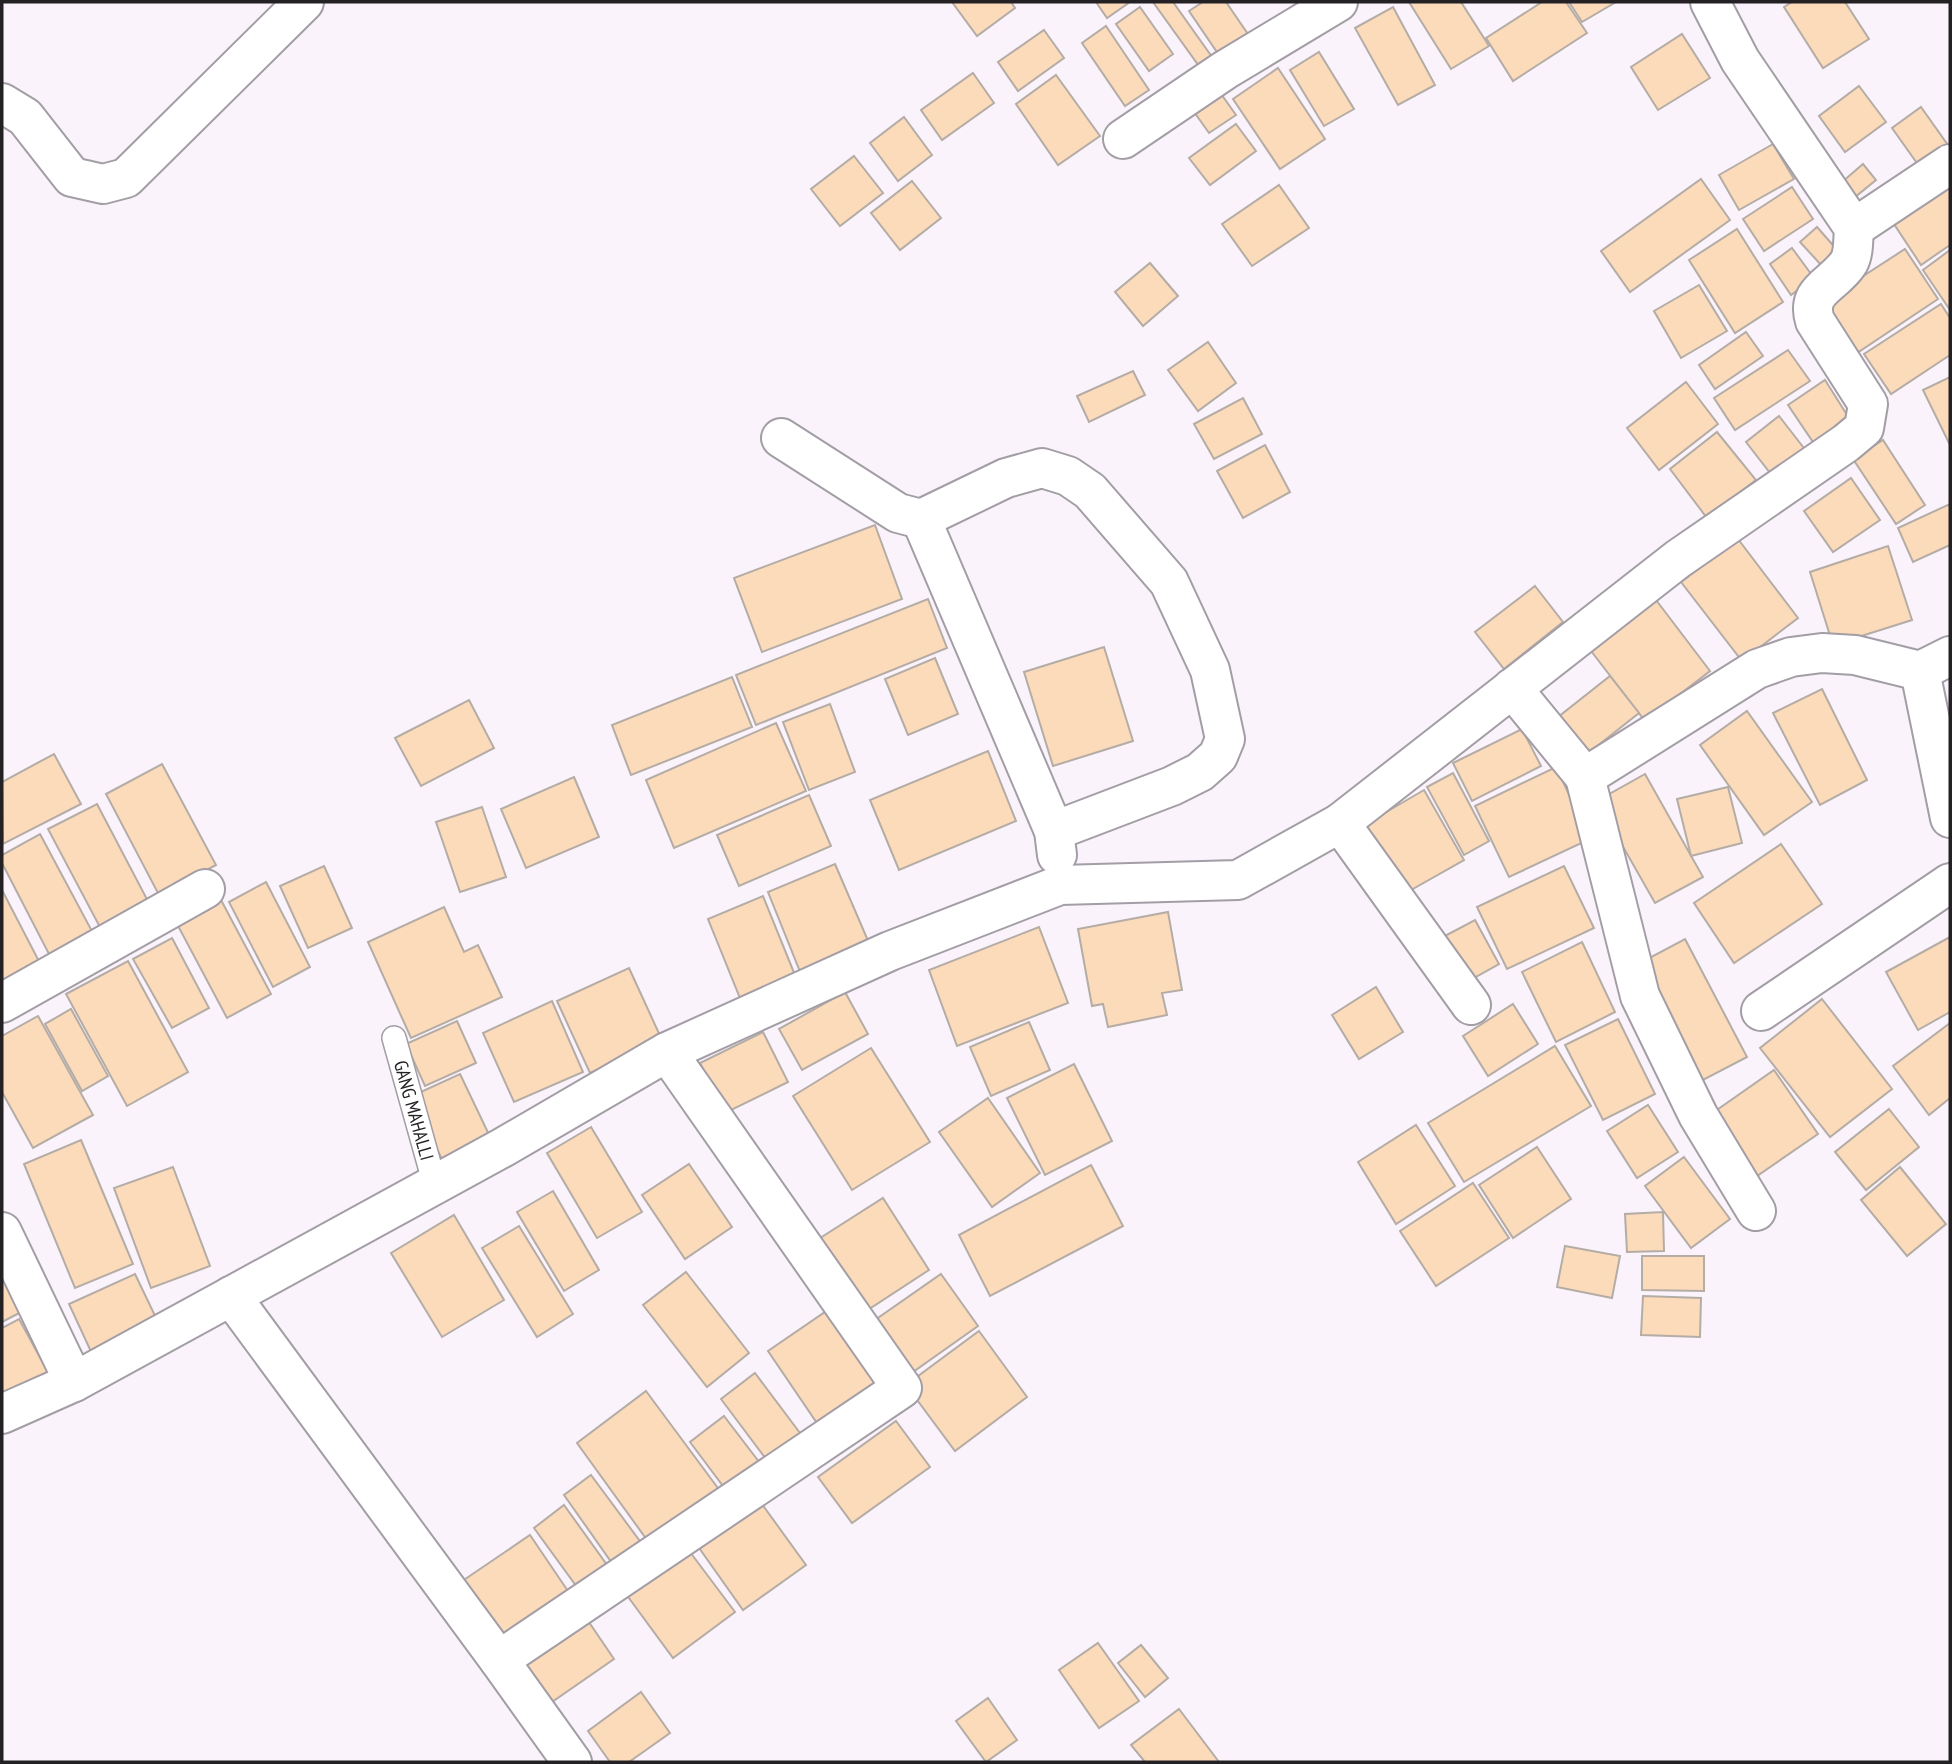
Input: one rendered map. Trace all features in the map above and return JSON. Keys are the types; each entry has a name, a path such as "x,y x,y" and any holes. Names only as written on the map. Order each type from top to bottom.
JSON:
{"street":[{"path":"2,103 25,117 72,177 103,184 127,178 304,2"},
{"path":"1123,139 1225,70 1338,2"},
{"path":"2,1414 74,1382 435,1185 667,1052 890,951 1060,885 1238,880 1340,823 1678,559 1864,428 1868,404 1815,321 1811,307 1815,296 1850,260 1854,228 1741,60 1710,2"},
{"path":"1854,228 1949,169"},
{"path":"781,438 898,513 920,519 1006,478 1042,468 1068,476 1090,491 1169,582 1210,670 1225,738 1218,756 1200,772 1172,786 1054,831"},
{"path":"920,519 1054,831 1060,885"},
{"path":"1585,777 1757,669 1791,657 1822,653 1935,663 1950,818"},
{"path":"1512,688 1585,777 1640,996 1698,1115 1756,1211"},
{"path":"1340,823 1471,1005"},
{"path":"1761,1011 1950,883"},
{"path":"2,1003 205,889"},
{"path":"499,1660 902,1388 667,1052"},
{"path":"2,1232 74,1382"},
{"path":"230,1296 572,1762"}],"lane":[{"name":"GANG MAHALLI","path":"394,1038 435,1185"}],"building":[{"path":"952,2 1011,2 1015,8 977,36"},
{"path":"1096,2 1130,2 1107,18"},
{"path":"1153,2 1173,2 1217,64 1204,73"},
{"path":"1203,2 1226,2 1250,37 1221,58 1189,11"},
{"path":"1409,2 1461,2 1489,46 1451,69"},
{"path":"1542,2 1566,2 1587,33 1513,81 1486,38"},
{"path":"1569,2 1616,2 1582,22"},
{"path":"1792,2 1845,2 1869,39 1823,68 1784,7"},
{"path":"1140,7 1173,54 1149,71 1116,24"},
{"path":"1393,7 1435,85 1398,105 1355,28"},
{"path":"1106,26 1149,90 1125,106 1082,43"},
{"path":"1044,30 1064,58 1018,91 998,62"},
{"path":"1682,34 1710,78 1658,110 1631,67"},
{"path":"1319,52 1354,109 1324,126 1290,70"},
{"path":"1278,68 1325,139 1280,169 1233,99"},
{"path":"973,73 994,103 942,140 921,110"},
{"path":"1056,75 1100,136 1058,165 1016,104"},
{"path":"1859,86 1886,122 1845,152 1819,116"},
{"path":"1219,91 1236,115 1209,133 1192,109"},
{"path":"1921,107 1950,148 1924,173 1892,128"},
{"path":"904,117 932,155 898,181 870,143"},
{"path":"1236,124 1256,151 1210,185 1189,158"},
{"path":"1773,144 1794,179 1739,210 1719,175"},
{"path":"854,156 883,193 840,226 811,189"},
{"path":"1863,164 1876,180 1855,197 1842,182"},
{"path":"1701,179 1730,220 1630,292 1601,251"},
{"path":"912,181 941,218 900,250 871,213"},
{"path":"1950,184 1950,245 1921,265 1890,218"},
{"path":"1279,185 1309,228 1252,266 1222,224"},
{"path":"1792,187 1813,219 1764,251 1743,219"},
{"path":"1817,227 1839,252 1823,267 1800,242"},
{"path":"1737,229 1783,302 1735,333 1689,260"},
{"path":"1792,248 1814,278 1791,295 1770,264"},
{"path":"1905,249 1938,299 1854,355 1820,304"},
{"path":"1950,250 1950,310 1923,270"},
{"path":"1150,263 1178,296 1143,326 1115,292"},
{"path":"1699,285 1727,331 1681,358 1654,311"},
{"path":"1941,304 1950,318 1950,355 1891,394 1864,354"},
{"path":"1746,332 1763,356 1715,389 1699,365"},
{"path":"1208,342 1236,383 1198,411 1168,370"},
{"path":"1788,350 1810,381 1735,430 1714,398"},
{"path":"1133,371 1145,395 1089,422 1077,396"},
{"path":"1950,377 1950,445 1923,390"},
{"path":"1825,380 1849,418 1813,442 1788,405"},
{"path":"1686,382 1718,424 1659,470 1627,428"},
{"path":"1243,398 1262,434 1214,459 1194,424"},
{"path":"1779,416 1807,452 1774,478 1746,442"},
{"path":"1717,432 1756,480 1707,518 1670,469"},
{"path":"1883,440 1925,505 1896,524 1853,459"},
{"path":"1265,445 1290,492 1243,518 1217,471"},
{"path":"1851,478 1880,520 1833,552 1804,511"},
{"path":"1950,504 1950,545 1913,562 1898,528"},
{"path":"875,525 902,599 762,652 734,578"},
{"path":"1738,539 1798,618 1742,661 1681,582"},
{"path":"1888,546 1912,620 1833,645 1810,572"},
{"path":"1535,586 1563,622 1504,669 1475,632"},
{"path":"1653,596 1710,671 1645,721 1588,647"},
{"path":"928,599 947,648 756,725 736,675"},
{"path":"1104,647 1133,741 1053,766 1024,672"},
{"path":"935,658 958,714 908,735 885,679"},
{"path":"1610,676 1639,713 1577,762 1548,725"},
{"path":"732,677 752,727 631,775 612,725"},
{"path":"1822,689 1867,780 1820,805 1773,713"},
{"path":"469,700 494,748 421,786 395,738"},
{"path":"830,704 855,772 809,790 783,722"},
{"path":"1747,711 1812,802 1764,835 1700,745"},
{"path":"776,723 806,791 674,848 646,780"},
{"path":"1522,729 1541,766 1472,801 1453,763"},
{"path":"988,751 1016,821 899,870 870,800"},
{"path":"54,754 81,804 3,844 2,782"},
{"path":"162,764 216,865 159,895 106,794"},
{"path":"1556,767 1590,839 1509,877 1475,806"},
{"path":"1453,773 1489,841 1464,855 1427,787"},
{"path":"1645,774 1703,877 1655,903 1597,801"},
{"path":"574,777 599,837 526,868 501,809"},
{"path":"1728,787 1742,843 1691,856 1677,799"},
{"path":"1424,790 1464,860 1404,894 1364,825"},
{"path":"809,795 831,846 739,886 717,835"},
{"path":"97,804 150,905 102,931 48,829"},
{"path":"482,807 506,877 460,892 436,822"},
{"path":"40,834 94,935 51,958 2,863 2,855"},
{"path":"1781,844 1822,904 1734,963 1694,903"},
{"path":"835,864 872,950 803,979 768,892"},
{"path":"324,866 352,928 308,948 280,886"},
{"path":"1564,866 1594,928 1507,969 1477,907"},
{"path":"266,882 310,967 273,987 229,902"},
{"path":"2,890 43,969 2,991"},
{"path":"763,896 799,985 744,1008 708,919"},
{"path":"221,900 271,994 227,1018 177,924"},
{"path":"444,907 464,952 478,945 502,997 411,1038 368,942"},
{"path":"1168,912 1182,990 1162,993 1167,1015 1108,1027 1103,1004 1092,1006 1078,929"},
{"path":"1475,920 1499,964 1465,983 1441,938"},
{"path":"1039,927 1068,1003 957,1046 929,970"},
{"path":"1950,937 1950,1012 1918,1030 1886,972"},
{"path":"172,938 209,1008 172,1028 133,959"},
{"path":"1685,939 1747,1057 1703,1080 1640,963"},
{"path":"1582,942 1615,1012 1556,1042 1522,972"},
{"path":"128,961 188,1072 127,1106 66,994"},
{"path":"629,968 662,1040 590,1073 557,1001"},
{"path":"1376,987 1403,1032 1359,1059 1332,1015"},
{"path":"845,992 868,1034 802,1070 779,1029"},
{"path":"1822,999 1892,1089 1830,1137 1760,1048"},
{"path":"552,1001 583,1072 514,1102 483,1033"},
{"path":"1513,1004 1538,1044 1488,1076 1463,1036"},
{"path":"71,1009 108,1076 82,1091 45,1024"},
{"path":"38,1016 93,1115 33,1148 2,1092 2,1036"},
{"path":"1618,1019 1655,1094 1603,1120 1565,1045"},
{"path":"457,1021 476,1063 425,1086 406,1044"},
{"path":"1029,1022 1050,1070 991,1096 970,1047"},
{"path":"1950,1023 1950,1098 1929,1115 1893,1066"},
{"path":"763,1032 788,1082 725,1113 700,1063"},
{"path":"1555,1046 1591,1106 1464,1182 1428,1123"},
{"path":"871,1048 930,1142 852,1190 793,1096"},
{"path":"1074,1064 1112,1141 1045,1175 1007,1098"},
{"path":"1774,1070 1818,1134 1757,1176 1714,1112"},
{"path":"460,1074 494,1145 446,1168 412,1096"},
{"path":"988,1098 1040,1173 992,1207 939,1132"},
{"path":"1648,1105 1678,1152 1637,1178 1607,1131"},
{"path":"1889,1109 1919,1147 1866,1190 1835,1152"},
{"path":"1416,1125 1455,1186 1396,1224 1358,1162"},
{"path":"591,1127 642,1212 597,1238 547,1153"},
{"path":"81,1140 133,1264 75,1288 24,1164"},
{"path":"1537,1147 1571,1199 1513,1238 1479,1185"},
{"path":"1684,1157 1730,1219 1691,1248 1645,1186"},
{"path":"689,1164 732,1227 685,1259 642,1195"},
{"path":"1091,1165 1123,1226 990,1296 959,1235"},
{"path":"173,1167 210,1266 151,1288 114,1188"},
{"path":"1900,1167 1946,1224 1907,1256 1861,1200"},
{"path":"1473,1183 1509,1238 1436,1286 1400,1231"},
{"path":"553,1191 599,1270 564,1291 517,1212"},
{"path":"883,1198 929,1270 863,1313 817,1240"},
{"path":"1663,1212 1664,1251 1627,1252 1625,1214"},
{"path":"454,1215 504,1300 442,1337 391,1253"},
{"path":"519,1226 573,1314 537,1337 482,1248"},
{"path":"1565,1246 1620,1256 1612,1298 1557,1287"},
{"path":"1642,1256 1704,1256 1704,1291 1642,1290"},
{"path":"2,1257 27,1309 2,1322"},
{"path":"686,1272 749,1353 707,1387 643,1305"},
{"path":"135,1274 159,1324 93,1356 69,1304"},
{"path":"941,1274 978,1326 903,1379 865,1327"},
{"path":"1643,1296 1701,1298 1700,1337 1641,1335"},
{"path":"825,1312 879,1389 821,1429 768,1351"},
{"path":"19,1319 48,1372 2,1397 2,1328"},
{"path":"979,1331 1027,1397 955,1451 906,1385"},
{"path":"755,1373 809,1445 775,1471 721,1399"},
{"path":"646,1391 726,1499 655,1551 577,1443"},
{"path":"724,1416 766,1471 732,1498 690,1442"},
{"path":"896,1421 930,1467 852,1523 818,1477"},
{"path":"591,1475 648,1552 619,1573 564,1495"},
{"path":"759,1500 806,1565 743,1610 697,1545"},
{"path":"564,1505 615,1576 585,1598 534,1528"},
{"path":"530,1535 574,1600 501,1652 455,1586"},
{"path":"687,1548 735,1612 673,1658 626,1594"},
{"path":"580,1609 614,1659 549,1704 514,1655"},
{"path":"1098,1643 1139,1701 1099,1728 1059,1670"},
{"path":"1141,1645 1168,1678 1145,1697 1118,1663"},
{"path":"641,1692 670,1733 629,1762 610,1762 588,1731"},
{"path":"988,1698 1017,1740 986,1762 956,1721"},
{"path":"1179,1709 1219,1762 1145,1762 1131,1745"}]}
